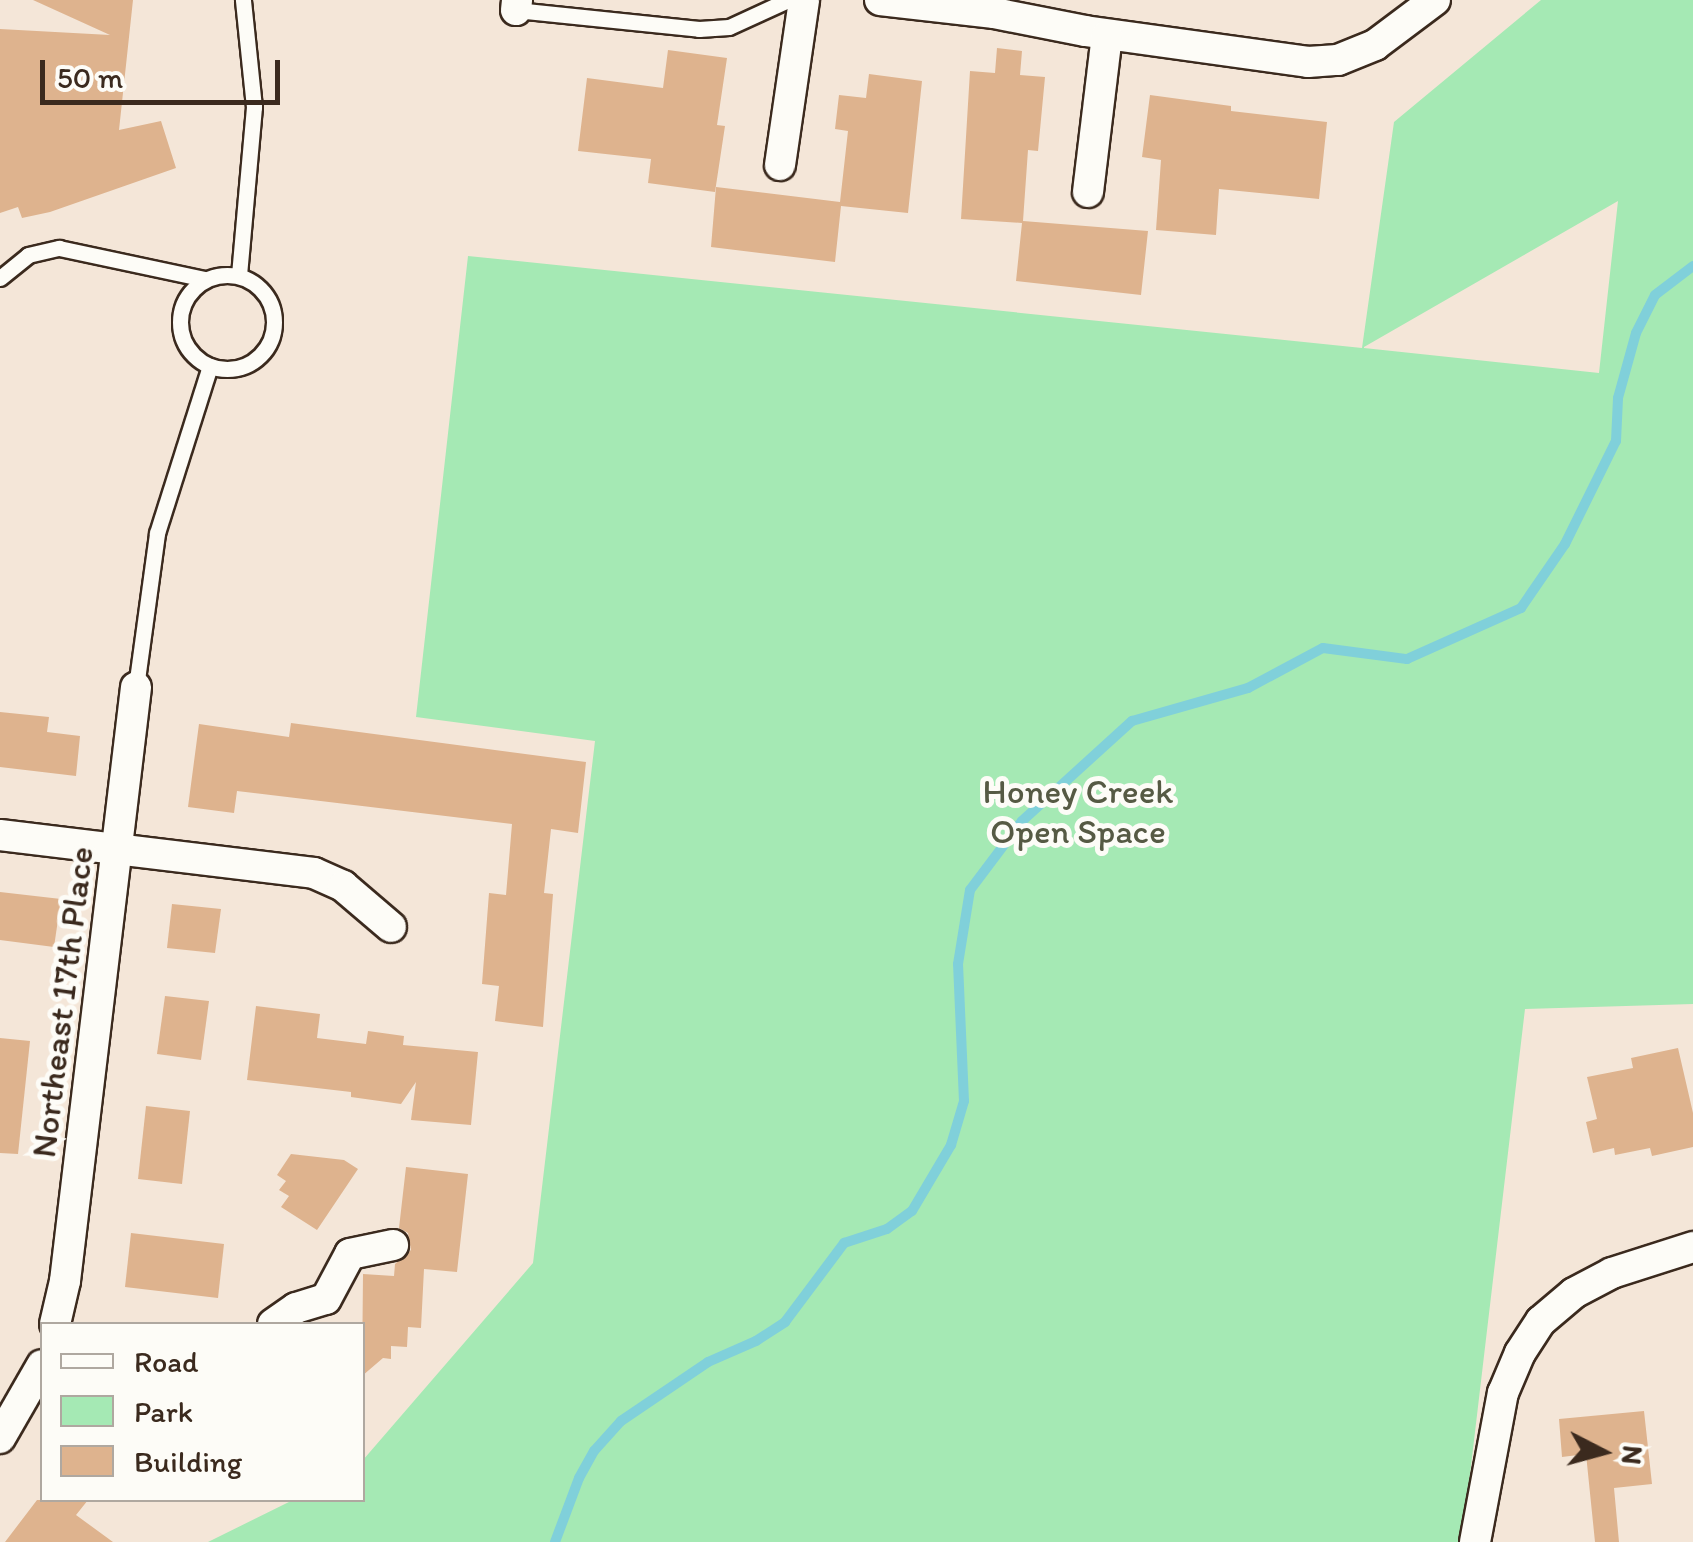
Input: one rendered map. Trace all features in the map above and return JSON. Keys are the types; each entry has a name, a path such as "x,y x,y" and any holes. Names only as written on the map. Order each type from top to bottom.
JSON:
{"street":[{"path":"780,165 804,0"},
{"path":"880,0 994,13 1268,59 1338,60 1375,45 1434,0"},
{"path":"1088,192 1107,35"},
{"name":"Northeast 17th Place","path":"56,1322 65,1281 136,687"},
{"path":"0,835 314,873 343,886 390,927"},
{"path":"276,1322 296,1308 326,1299 350,1254 393,1245"},
{"path":"1475,1542 1503,1393 1520,1353 1541,1321 1574,1294 1612,1273 1693,1247"},
{"path":"0,1438 40,1375"}],"lane":[{"path":"240,275 254,108 243,0"},
{"path":"517,5 699,29 730,28 788,0"},
{"path":"0,278 28,255 59,248 205,279 240,275 266,295 274,328 258,358 227,370 210,366 184,342 179,324 182,306 191,290 205,279"},
{"path":"136,687 156,533 210,366"}],"green space":[{"name":"Honey Creek Open Space","path":"1541,0 1693,0 1693,1004 1525,1009 1462,1542 208,1542 289,1502 365,1502 365,1458 533,1263 595,741 416,717 468,256 1362,348 1394,122","holes":["1618,201 1599,373 1364,347"]}],"building":[{"path":"33,0 133,0 119,130 161,121 176,168 50,212 22,218 18,207 0,213 0,29 110,35"},
{"path":"997,48 1022,51 1020,75 1045,77 1038,151 1028,150 1023,221 1148,231 1141,295 1016,281 1022,223 961,219 970,71 995,73"},
{"path":"668,50 727,58 717,125 725,126 715,192 648,183 651,159 578,151 587,78 663,88"},
{"path":"869,74 922,81 908,213 841,206 835,262 711,247 716,187 840,202 848,131 835,129 839,95 866,98"},
{"path":"1150,95 1231,106 1231,111 1327,122 1319,199 1219,189 1216,235 1156,230 1161,160 1142,157"},
{"path":"0,712 49,717 47,732 80,736 76,776 0,767"},
{"path":"291,723 586,762 578,833 551,829 544,893 553,894 543,1027 495,1021 499,986 482,984 489,893 506,895 512,824 237,791 234,813 188,807 199,724 289,737"},
{"path":"0,892 61,899 54,947 0,940"},
{"path":"172,904 221,909 215,953 167,948"},
{"path":"165,996 209,1001 201,1060 157,1054"},
{"path":"256,1006 320,1014 317,1038 366,1044 368,1031 404,1036 403,1045 478,1052 471,1125 411,1120 416,1082 401,1104 351,1097 351,1092 247,1080"},
{"path":"0,1038 30,1041 18,1154 0,1153"},
{"path":"1678,1048 1693,1113 1693,1147 1652,1156 1650,1148 1615,1155 1614,1148 1593,1153 1586,1122 1597,1119 1587,1077 1633,1068 1631,1058"},
{"path":"146,1106 190,1111 182,1184 138,1179"},
{"path":"291,1154 344,1160 358,1169 317,1230 281,1207 289,1196 279,1190 286,1181 277,1175"},
{"path":"406,1167 468,1174 457,1272 424,1269 421,1328 408,1327 407,1347 391,1346 391,1359 383,1358 365,1373 363,1274 394,1276 395,1264 411,1250 408,1233 399,1228"},
{"path":"131,1233 224,1244 218,1298 125,1287"},
{"path":"1644,1411 1652,1484 1614,1488 1619,1542 1595,1542 1586,1454 1562,1457 1559,1419"},
{"path":"40,1500 86,1502 76,1515 113,1542 5,1542"}],"waterway":[{"path":"555,1542 579,1478 594,1451 621,1421 708,1362 756,1341 785,1322 844,1243 887,1229 912,1211 951,1145 964,1101 958,964 970,890 1022,821 1132,721 1248,688 1323,648 1407,659 1521,608 1565,544 1616,441 1618,398 1636,333 1655,295 1693,266"}]}
